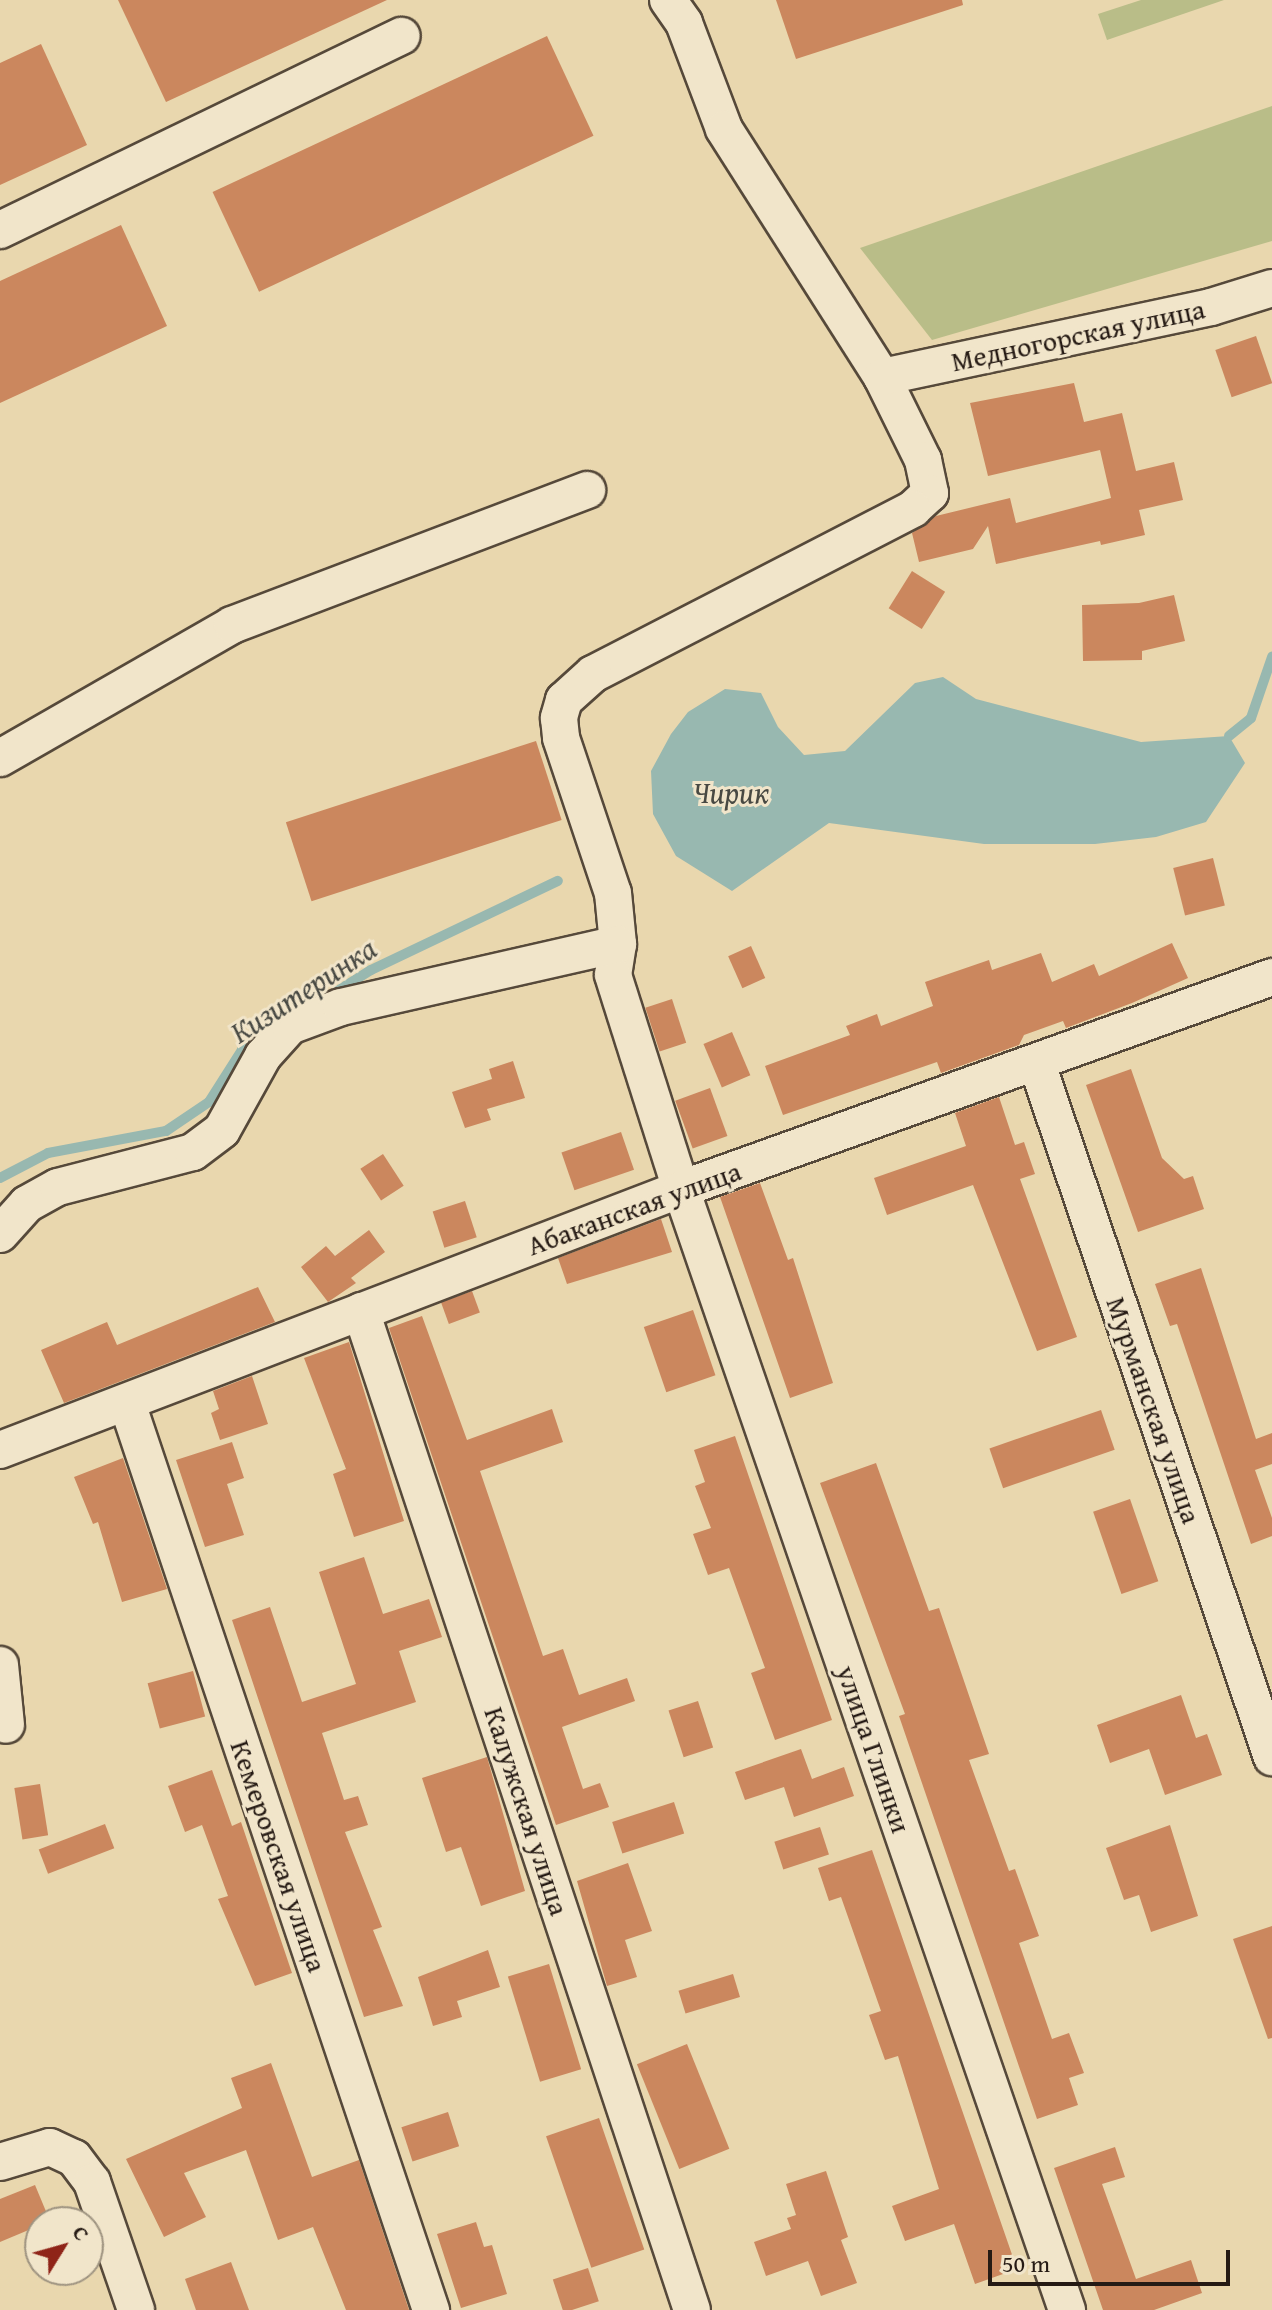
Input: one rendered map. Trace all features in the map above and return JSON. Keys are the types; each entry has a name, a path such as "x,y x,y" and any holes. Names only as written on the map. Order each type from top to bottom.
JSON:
{"street":[{"path":"668,0 684,23 724,129 882,377"},
{"path":"0,230 402,36"},
{"name":"Медногорская улица","path":"882,377 1211,307 1272,288"},
{"name":"улица Глинки","path":"882,377 923,460 930,493 913,509 593,674 564,700 559,718 561,738 613,893 618,944 613,975 681,1189 1067,2310"},
{"path":"0,758 232,625 587,490"},
{"path":"0,1234 27,1204 58,1187 193,1152 222,1130 263,1056 290,1026 341,1007 618,944"},
{"name":"Абаканская улица","path":"0,1450 681,1189 1037,1064 1272,977"},
{"name":"Мурманская улица","path":"1037,1064 1272,1757"},
{"name":"Калужская улица","path":"361,1311 692,2310"},
{"name":"Кемеровская улица","path":"127,1403 431,2310"},
{"path":"0,1665 6,1725"},
{"path":"0,2162 50,2147 74,2158 92,2182 136,2310"}],"green space":[{"path":"1141,0 1224,0 1107,40 1098,14"},
{"path":"1272,106 1272,241 932,340 860,248"}],"water":[{"name":"Чирик","path":"943,677 976,699 1141,742 1229,736 1245,763 1206,822 1156,837 1095,844 984,844 829,823 732,891 676,856 653,814 651,771 671,734 688,712 725,689 761,693 778,727 804,755 845,751 915,683"}],"building":[{"path":"118,0 387,0 166,102"},
{"path":"776,0 962,0 963,5 796,59"},
{"path":"547,36 593,136 259,292 213,192"},
{"path":"41,44 87,145 0,185 0,63"},
{"path":"121,225 167,326 0,403 0,281"},
{"path":"1256,336 1272,383 1232,397 1215,350"},
{"path":"1074,383 1084,422 1122,413 1136,471 1174,462 1183,500 1139,510 1145,535 1101,545 1100,541 996,564 988,526 973,549 919,562 912,533 936,516 1010,498 1016,523 1111,498 1100,450 988,476 970,403"},
{"path":"912,571 945,592 922,629 889,608"},
{"path":"1174,595 1185,641 1142,651 1142,660 1083,661 1082,605 1139,603"},
{"path":"536,741 562,820 312,901 286,822"},
{"path":"1213,858 1225,906 1185,915 1173,868"},
{"path":"1172,943 1188,978 1132,1003 1066,1028 1063,1021 1024,1035 1019,1045 941,1073 937,1062 783,1115 765,1066 850,1035 846,1026 877,1014 881,1026 933,1006 925,982 989,960 992,970 1041,953 1052,982 1094,964 1099,976"},
{"path":"751,946 765,978 742,988 728,956"},
{"path":"672,999 686,1043 660,1051 645,1008"},
{"path":"732,1032 750,1075 722,1087 703,1044"},
{"path":"513,1061 525,1098 487,1109 491,1120 465,1128 452,1092 492,1079 489,1069"},
{"path":"1131,1069 1162,1158 1184,1179 1193,1176 1204,1209 1138,1232 1086,1085"},
{"path":"710,1088 727,1136 693,1149 675,1101"},
{"path":"999,1097 1015,1145 1024,1142 1035,1174 1020,1179 1077,1337 1037,1351 973,1185 887,1215 874,1178 966,1146 955,1113"},
{"path":"621,1132 634,1170 574,1190 561,1153"},
{"path":"383,1154 404,1186 381,1201 360,1169"},
{"path":"760,1183 788,1260 793,1258 833,1383 790,1398 720,1197"},
{"path":"465,1201 477,1237 444,1248 433,1212"},
{"path":"661,1219 672,1252 567,1284 558,1258"},
{"path":"369,1230 385,1252 351,1278 356,1283 328,1302 301,1267 326,1246 335,1256"},
{"path":"1201,1268 1256,1439 1272,1433 1272,1464 1255,1470 1272,1518 1272,1536 1251,1544 1177,1324 1170,1326 1155,1284"},
{"path":"258,1287 275,1322 64,1403 41,1350 107,1322 117,1345"},
{"path":"472,1291 480,1313 449,1324 441,1302"},
{"path":"693,1310 715,1375 666,1392 644,1327"},
{"path":"422,1316 467,1440 552,1409 563,1442 480,1471 543,1656 563,1649 579,1695 627,1678 635,1701 562,1727 583,1789 600,1783 609,1807 556,1825 389,1328"},
{"path":"349,1342 404,1521 354,1537 333,1474 346,1469 304,1358"},
{"path":"252,1376 268,1424 220,1440 211,1413 219,1409 213,1391"},
{"path":"1101,1410 1115,1450 1003,1488 989,1448"},
{"path":"735,1436 832,1720 775,1740 751,1673 765,1668 729,1568 708,1575 693,1534 711,1528 695,1486 705,1482 694,1450"},
{"path":"232,1442 244,1478 227,1484 244,1535 205,1547 176,1460"},
{"path":"123,1458 167,1589 122,1602 98,1522 93,1524 74,1477"},
{"path":"876,1463 929,1611 939,1608 989,1754 969,1760 1009,1871 1015,1869 1039,1936 1019,1943 1052,2039 1069,2033 1084,2073 1069,2078 1078,2105 1037,2119 899,1716 905,1714 820,1483"},
{"path":"1130,1499 1158,1581 1121,1594 1093,1512"},
{"path":"364,1557 383,1614 429,1599 442,1637 399,1651 416,1702 322,1733 344,1800 358,1796 368,1825 345,1832 382,1927 373,1930 403,2006 364,2017 232,1620 270,1607 302,1702 356,1684 319,1572"},
{"path":"193,1671 205,1716 160,1729 148,1683"},
{"path":"1181,1695 1196,1738 1207,1734 1222,1775 1165,1795 1149,1749 1110,1763 1097,1725"},
{"path":"698,1701 713,1748 684,1757 669,1711"},
{"path":"801,1749 812,1779 844,1767 854,1796 794,1817 784,1787 745,1800 735,1772"},
{"path":"487,1757 525,1891 481,1906 461,1847 446,1852 422,1778"},
{"path":"212,1770 232,1826 241,1822 292,1973 255,1986 218,1899 228,1896 202,1825 185,1832 168,1786"},
{"path":"40,1784 48,1835 22,1839 14,1788"},
{"path":"674,1802 684,1833 622,1853 612,1822"},
{"path":"105,1824 114,1848 48,1874 39,1849"},
{"path":"1170,1825 1198,1916 1151,1932 1139,1895 1124,1900 1106,1848"},
{"path":"820,1827 829,1855 783,1869 774,1842"},
{"path":"872,1850 1017,2269 975,2284 954,2224 905,2241 892,2206 939,2189 898,2056 885,2060 869,2015 881,2011 841,1897 829,1901 818,1868"},
{"path":"628,1863 652,1931 625,1940 637,1977 607,1986 577,1881"},
{"path":"1272,1926 1272,2038 1268,2039 1233,1939"},
{"path":"488,1950 500,1987 457,2001 462,2017 433,2026 418,1977"},
{"path":"549,1964 581,2069 540,2082 508,1977"},
{"path":"733,1974 740,1997 686,2014 678,1991"},
{"path":"687,2044 729,2149 679,2169 637,2064"},
{"path":"271,2063 312,2177 359,2160 409,2310 346,2310 313,2227 278,2240 246,2150 184,2173 206,2217 164,2237 126,2159 242,2108 231,2078"},
{"path":"448,2112 459,2146 413,2161 401,2127"},
{"path":"599,2118 644,2249 591,2268 546,2136"},
{"path":"1115,2147 1125,2177 1102,2184 1136,2279 1191,2260 1202,2293 1154,2310 1103,2310 1054,2168"},
{"path":"826,2171 848,2237 841,2240 857,2283 821,2296 808,2261 766,2276 754,2242 791,2229 787,2218 796,2215 786,2184"},
{"path":"35,2185 44,2206 24,2206 24,2232 0,2242 0,2199"},
{"path":"476,2222 484,2247 492,2245 507,2294 461,2308 437,2234"},
{"path":"231,2262 249,2310 196,2310 185,2279"},
{"path":"588,2268 599,2301 563,2310 553,2279"}],"waterway":[{"name":"Кизитеринка","path":"1229,736 1251,718 1272,657"},
{"name":"Кизитеринка","path":"331,995 371,970 558,881"},
{"name":"Кизитеринка","path":"0,1178 48,1153 166,1131 209,1102 242,1050 259,1039"}]}
